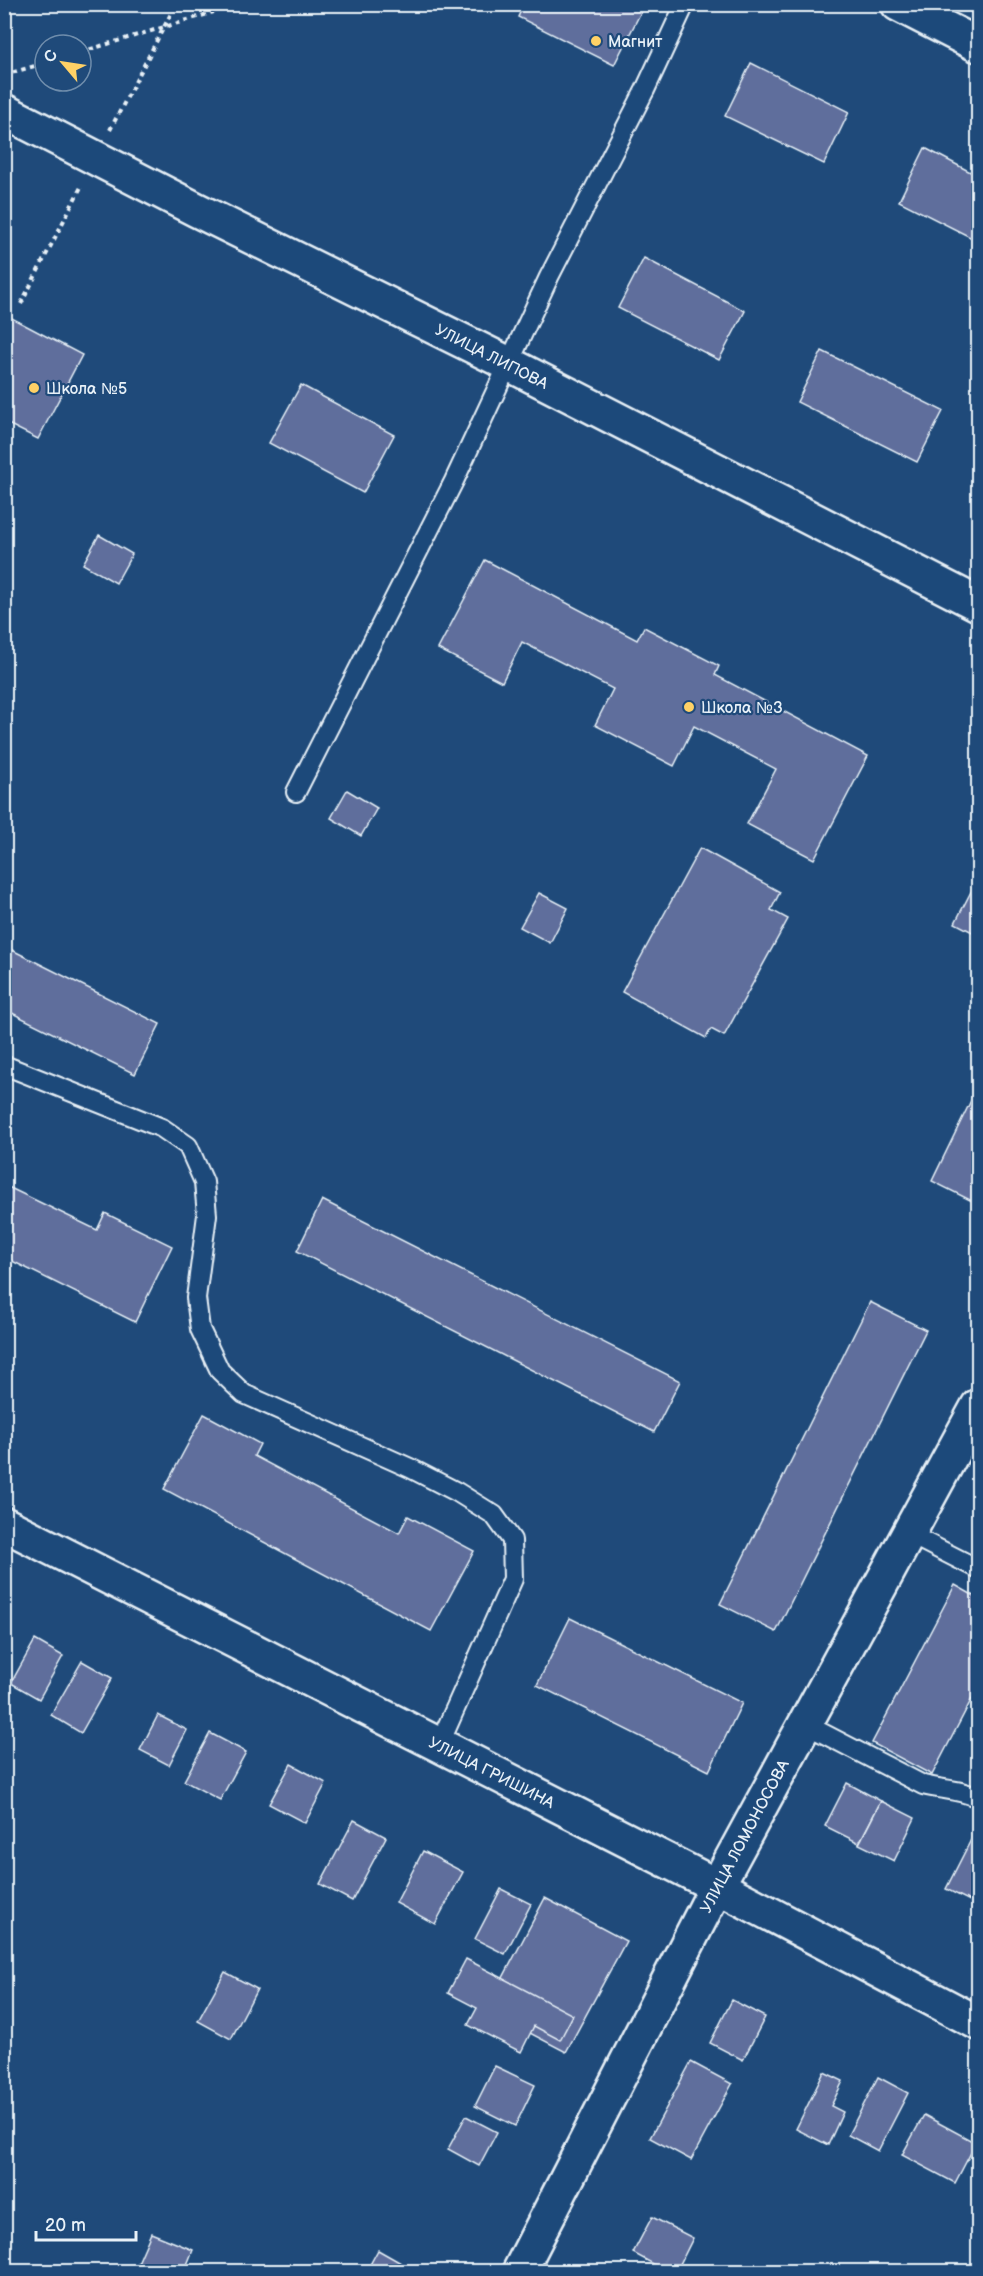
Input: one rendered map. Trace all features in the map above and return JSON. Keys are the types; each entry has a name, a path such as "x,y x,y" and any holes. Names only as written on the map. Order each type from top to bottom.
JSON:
{"street":[{"path":"898,4 978,45"},
{"name":"УЛИЦА ЛИПОВА","path":"4,111 197,210 509,364 978,604"},
{"name":"УЛИЦА ЛОМОНОСОВА","path":"519,2271 717,1886 978,1406"},
{"name":"УЛИЦА ГРИШИНА","path":"4,1524 717,1886 978,2023"}],"lane":[{"path":"296,792 454,481 549,277 645,90 685,4"},
{"path":"4,1065 162,1128 188,1146 204,1182 207,1215 196,1298 200,1329 220,1371 244,1394 410,1468 457,1492 494,1515 512,1540 513,1579 439,1745"},
{"path":"909,1534 978,1569"},
{"path":"805,1724 923,1785 941,1790 962,1790 978,1798"}],"path":[{"path":"93,48 241,4"},
{"path":"4,75 33,67"}],"building":[{"name":"Магнит","path":"524,4 645,4 614,65 518,17"},
{"path":"751,63 849,112 824,164 725,116"},
{"path":"925,148 978,176 978,241 899,201"},
{"path":"644,258 745,311 719,360 618,308"},
{"name":"Школа №5","path":"4,314 82,355 38,439 4,422"},
{"path":"822,351 943,411 917,462 797,402"},
{"path":"301,385 394,435 363,493 269,443"},
{"path":"99,535 132,554 116,583 83,564"},
{"name":"Школа №3","path":"485,560 637,640 644,627 719,666 715,675 868,756 814,859 747,824 776,769 694,726 674,766 595,725 613,689 522,642 502,682 438,649"},
{"path":"347,790 377,808 361,836 331,818"},
{"path":"700,848 780,892 771,910 788,919 724,1036 711,1029 706,1038 622,992"},
{"path":"978,878 978,935 955,923"},
{"path":"539,893 568,908 550,943 520,927"},
{"path":"4,946 160,1024 135,1074 4,1009"},
{"path":"978,1086 978,1204 932,1181"},
{"path":"4,1185 97,1230 105,1213 172,1246 135,1322 4,1257"},
{"path":"322,1200 680,1381 654,1432 297,1251"},
{"path":"870,1302 926,1330 776,1632 720,1604"},
{"path":"204,1414 260,1444 254,1456 399,1533 408,1516 474,1551 431,1631 164,1489"},
{"path":"955,1585 978,1598 978,1687 932,1775 872,1743"},
{"path":"570,1618 742,1703 709,1771 537,1685"},
{"path":"35,1640 63,1656 39,1699 11,1683"},
{"path":"82,1661 112,1678 81,1733 51,1715"},
{"path":"158,1715 187,1730 169,1765 140,1750"},
{"path":"210,1733 246,1752 220,1800 184,1781"},
{"path":"291,1764 326,1783 305,1823 269,1804"},
{"path":"847,1783 881,1801 859,1843 825,1826"},
{"path":"881,1801 915,1818 894,1861 859,1844"},
{"path":"354,1820 386,1837 352,1901 320,1884"},
{"path":"978,1826 978,1905 946,1889"},
{"path":"423,1851 463,1872 435,1924 396,1903"},
{"path":"501,1889 531,1904 505,1954 475,1939"},
{"path":"545,1898 626,1941 566,2052 486,2010"},
{"path":"466,1959 573,2015 560,2040 534,2026 521,2052 468,2025 477,2008 448,1993"},
{"path":"225,1972 257,1989 231,2039 198,2021"},
{"path":"732,2000 765,2017 743,2060 710,2043"},
{"path":"691,2062 732,2084 691,2160 650,2138"},
{"path":"495,2066 535,2085 515,2126 475,2106"},
{"path":"824,2072 843,2081 831,2106 843,2112 828,2145 796,2129"},
{"path":"878,2077 908,2093 878,2151 848,2135"},
{"path":"924,2115 976,2143 955,2183 902,2155"},
{"path":"466,2116 497,2132 479,2166 448,2149"},
{"path":"652,2217 693,2238 676,2272 668,2272 633,2253"},
{"path":"151,2233 193,2250 184,2272 134,2272"},
{"path":"378,2250 417,2272 366,2272"}],"place":[{"name":"Магнит","path":"596,41"},
{"name":"Школа №5","path":"34,388"},
{"name":"Школа №3","path":"689,707"}]}
